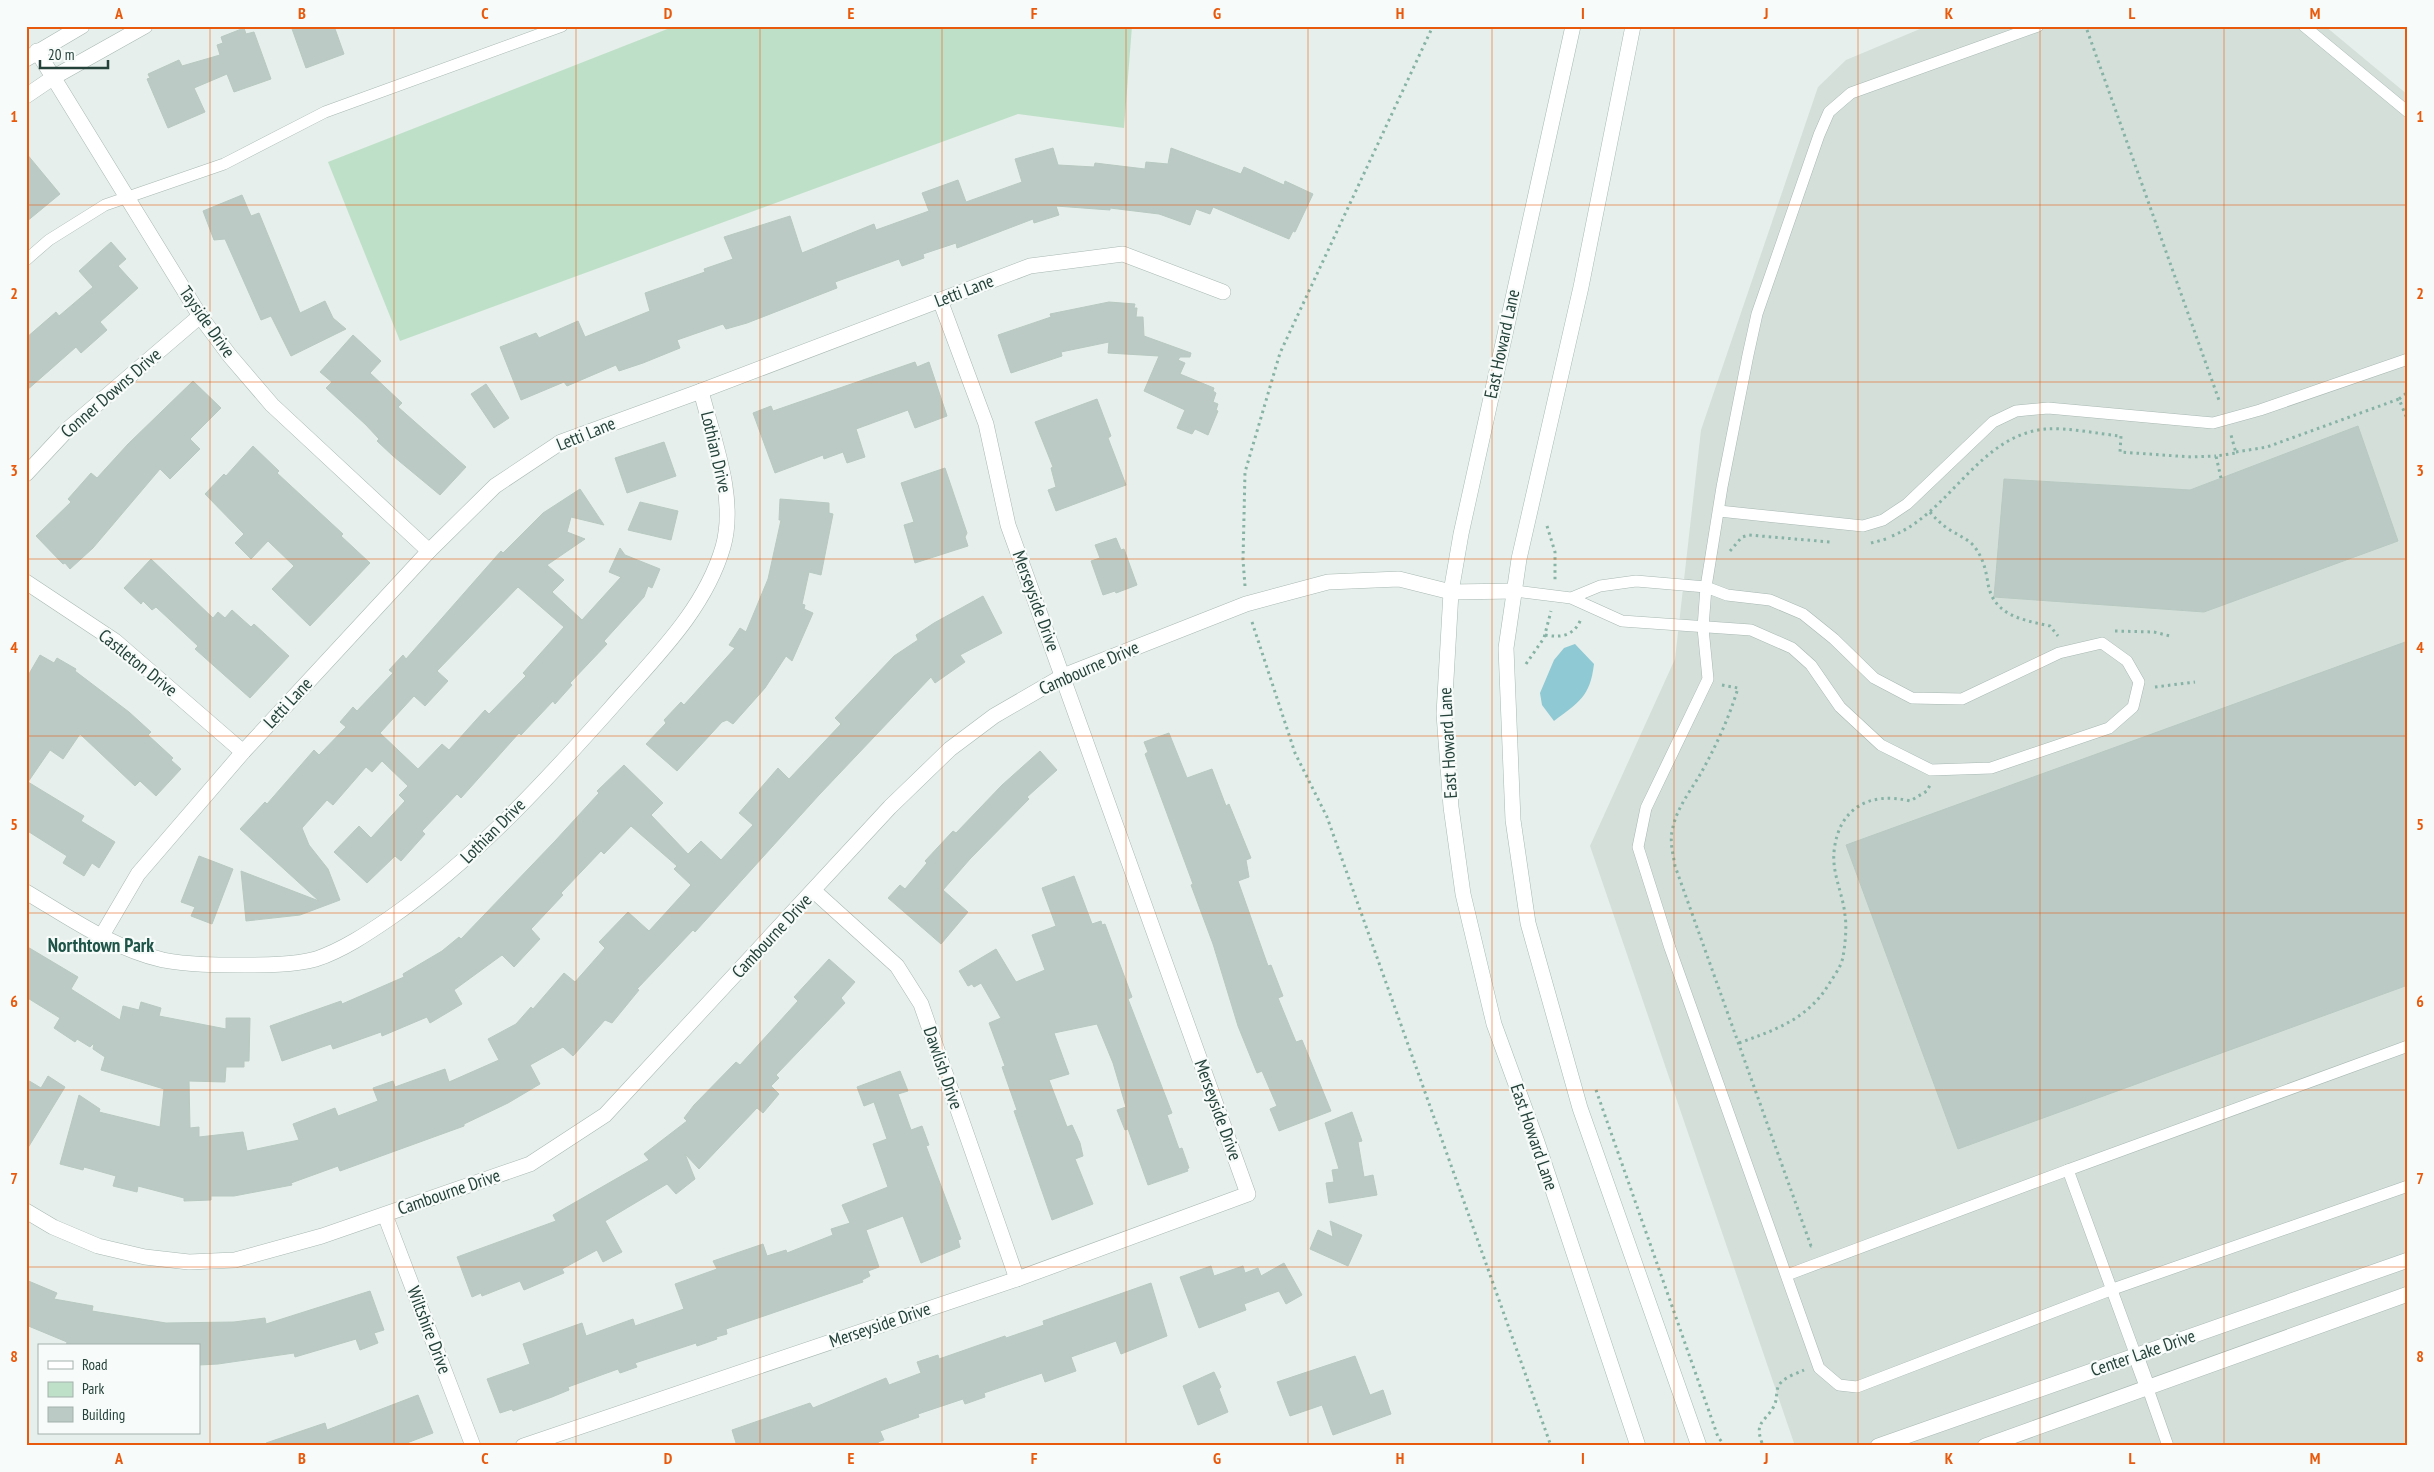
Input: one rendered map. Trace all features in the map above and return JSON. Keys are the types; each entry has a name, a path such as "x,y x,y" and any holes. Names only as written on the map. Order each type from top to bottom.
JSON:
{"street":[{"path":"32,55 82,26"},
{"path":"26,96 54,77 145,26"},
{"name":"East Howard Lane","path":"1573,26 1499,360 1451,592 1444,714 1452,808 1463,894 1494,1024 1537,1142 1638,1446"},
{"path":"1633,26 1581,287 1519,559 1506,648 1513,820 1528,923 1580,1108 1699,1446"},
{"name":"Tayside Drive","path":"32,55 54,77 200,316 230,356 272,405 429,551"},
{"name":"Letti Lane","path":"100,937 138,874 243,752 429,551 495,486 561,442 1030,266 1124,254 1223,292"},
{"name":"Merseyside Drive","path":"523,1446 1017,1279 1248,1194 1008,525 986,424 940,300"},
{"name":"Conner Downs Drive","path":"26,474 68,430 200,316"},
{"name":"Lothian Drive","path":"26,892 100,937 163,960 209,965 267,965 316,959 364,936 428,892 474,852 569,754 684,624 710,580 724,544 728,491 701,391"},
{"name":"Cambourne Drive","path":"26,1211 53,1227 98,1246 145,1257 189,1262 236,1260 385,1215 530,1164 600,1119 814,891 890,806 950,749 994,716 1063,676 1246,604 1328,582 1399,579 1451,592 1515,591"},
{"name":"Castleton Drive","path":"26,582 115,641 243,752"},
{"name":"Dawlish Drive","path":"814,891 897,966 921,1004 1017,1279"},
{"name":"Wiltshire Drive","path":"385,1215 473,1446"},
{"name":"Center Lake Drive","path":"1878,1446 2408,1260"},
{"name":"Center Lake Drive","path":"1984,1446 2408,1294"},
{"path":"2136,1356 2148,1386"}],"lane":[{"path":"26,260 49,240 105,205 224,164 325,112 562,26"},
{"path":"2038,26 1851,93 1829,112 1818,135 1757,314 1722,487 1706,587 1704,628 1708,679 1646,808 1638,847 1670,948 1819,1365 1839,1385 1857,1388 2113,1289 2408,1186"},
{"path":"2304,26 2408,112"},
{"path":"1719,510 1863,526 1883,520 1907,504 1993,422 2016,411 2048,408 2213,423 2407,361"},
{"path":"1515,591 1571,598 1622,621 1751,630 1792,648 1811,666 1840,706 1881,745 1931,770 1991,768 2109,728 2133,707 2139,682 2127,661 2102,643 2059,653 1962,699 1912,698 1874,678 1834,639 1803,614 1770,600 1726,595 1706,587 1636,581 1600,586 1571,598"},
{"path":"1787,1275 2408,1046"},
{"path":"2068,1170 2136,1356"},
{"path":"2148,1386 2168,1446"}],"path":[{"path":"1433,26 1280,353 1245,472 1243,560 1246,604 1295,753 1327,817 1551,1446"},
{"path":"2086,30 2226,419 2236,452"},
{"path":"1868,543 1876,543 1912,527 1998,447 2014,437 2029,432 2047,429 2121,436 2120,452 2191,457 2216,456 2267,447 2399,399 2408,392"},
{"path":"2399,399 2408,421"},
{"path":"2216,456 2221,478"},
{"path":"1930,512 1942,524 1973,545 1986,569 1991,596 1998,606 2007,614 2020,620 2050,626 2060,639"},
{"path":"1524,667 1544,638 1555,595 1555,552 1547,524"},
{"path":"1729,559 1730,550 1742,537 1749,535 1832,542"},
{"path":"2107,631 2139,631 2170,636"},
{"path":"1721,684 1738,688 1733,707 1715,748 1681,808 1673,826 1671,842 1675,866 1812,1246"},
{"path":"1739,1043 1780,1028 1798,1018 1813,1006 1835,975 1842,958 1845,916 1835,872 1834,851 1839,833 1847,818 1865,801 1888,797 1910,801 1927,791 1931,781"},
{"path":"1594,1083 1718,1437 1725,1446"},
{"path":"1762,1444 1758,1432 1760,1422 1774,1406 1778,1387 1782,1381 1819,1365"}],"shaded area":[{"path":"1927,26 2325,26 2408,95 2408,1446 1795,1446 1590,846 1675,659 1701,430 1818,87 1846,60"}],"green space":[{"path":"675,26 1132,26 1124,128 1018,114 400,341 328,162"}],"water":[{"path":"1575,644 1594,664 1590,684 1582,698 1554,721 1542,705 1540,693 1554,660 1564,648"}],"building":[{"path":"291,26 334,26 344,54 306,68"},
{"path":"244,28 246,34 254,32 271,79 234,92 227,74 194,88 205,112 168,128 147,79 150,78 148,74 179,60 182,66 220,55 217,45 223,43 221,37"},
{"path":"1053,148 1058,165 1094,167 1095,163 1145,169 1146,162 1168,164 1171,148 1241,174 1244,167 1284,185 1285,181 1313,194 1295,232 1293,231 1289,239 1213,207 1210,214 1196,209 1190,225 1159,214 1110,208 1110,210 1056,206 1059,215 1034,223 1033,219 957,248 956,243 923,254 924,258 902,266 899,259 835,282 837,288 747,323 726,329 723,324 677,340 680,348 643,363 619,371 616,365 567,386 564,382 521,400 500,347 536,333 539,338 578,321 585,337 650,311 645,293 705,272 704,269 733,259 724,237 790,216 802,253 874,224 876,230 929,211 922,193 958,180 966,202 1022,182 1015,159"},
{"path":"26,153 60,194 26,222"},
{"path":"242,195 251,216 259,213 300,313 325,301 333,318 346,329 291,356 271,316 261,320 225,239 214,240 203,211"},
{"path":"111,242 126,259 118,266 138,288 100,322 107,330 81,353 76,347 26,391 26,338 56,312 59,316 93,287 79,271"},
{"path":"1109,302 1135,304 1134,308 1137,308 1136,317 1143,317 1144,336 1191,353 1190,357 1180,357 1178,360 1185,363 1180,374 1214,388 1213,391 1216,393 1213,402 1218,404 1216,410 1218,411 1208,435 1195,429 1192,434 1177,428 1185,410 1144,391 1159,356 1108,353 1109,342 1061,352 1062,356 1011,373 998,335 1051,317 1050,314"},
{"path":"353,335 381,361 370,373 402,403 398,407 466,467 440,495 377,441 379,439 366,425 326,388 332,382 320,372"},
{"path":"915,362 917,367 929,362 947,416 915,428 908,410 856,429 865,457 847,463 843,452 824,459 823,455 775,473 753,413 771,406 773,411"},
{"path":"193,381 221,408 190,439 200,449 170,479 160,469 93,548 70,569 36,536 71,502 68,499 91,473 97,478 128,444"},
{"path":"486,384 509,418 494,428 471,394"},
{"path":"1097,399 1111,436 1108,438 1126,485 1056,511 1048,490 1056,487 1051,468 1053,467 1035,422"},
{"path":"2358,426 2398,541 2204,612 1994,597 2004,479 2190,490"},
{"path":"664,442 676,476 627,493 615,458"},
{"path":"253,446 279,471 277,473 343,534 341,536 370,563 310,626 272,589 294,566 268,541 251,559 235,543 244,534 205,494 224,474 226,476"},
{"path":"945,468 967,533 965,537 968,546 915,563 904,525 914,522 901,483"},
{"path":"580,489 604,525 571,517 567,532 585,539 547,565 564,580 552,592 582,620 621,577 609,572 620,548 625,555 660,569 652,588 648,586 644,597 604,641 607,644 570,683 572,685 555,704 553,701 521,735 519,733 461,798 457,794 422,831 425,834 401,861 395,856 367,883 334,852 359,826 371,838 405,801 399,795 408,786 382,761 372,772 366,767 333,805 327,800 302,828 309,845 328,869 340,900 300,915 246,921 241,871 319,901 240,829 265,802 267,804 314,750 319,755 346,727 340,722 353,707 357,711 393,673 389,670 403,655 406,659 501,551 503,553 543,513","holes":["518,587 564,627 523,673 526,676 489,714 485,710 449,750 442,744 418,769 380,733 414,696 425,706 448,681 437,671"]},
{"path":"780,499 829,503 829,513 833,514 821,575 809,572 802,604 805,605 804,609 813,613 792,661 786,656 765,688 733,724 727,720 722,722 677,771 646,744 666,723 664,720 681,702 684,705 735,648 729,645 740,628 746,632 768,579 781,520 779,520"},
{"path":"640,502 678,511 671,540 628,530"},
{"path":"1116,538 1121,550 1124,549 1137,585 1116,593 1115,591 1103,595 1091,561 1100,558 1095,545"},
{"path":"151,559 213,618 218,612 225,618 232,610 251,627 254,624 289,656 250,698 195,649 198,646 156,607 152,610 143,601 141,604 124,588"},
{"path":"983,596 1002,633 960,655 965,662 935,683 931,677 819,795 695,932 693,930 637,989 639,990 612,1023 605,1020 573,1056 563,1047 530,1065 540,1084 508,1103 464,1124 464,1126 340,1171 338,1166 291,1183 292,1185 234,1196 211,1196 211,1200 184,1201 184,1198 138,1186 137,1192 113,1186 116,1176 84,1167 83,1170 60,1164 79,1095 100,1109 99,1112 160,1127 164,1089 101,1070 105,1057 93,1049 94,1043 90,1047 77,1039 75,1042 54,1028 60,1018 26,997 26,946 78,977 71,989 120,1020 123,1006 139,1010 141,1002 161,1008 159,1016 226,1029 226,1018 250,1018 249,1061 244,1061 244,1067 226,1067 225,1082 189,1081 190,1128 199,1127 199,1137 243,1132 247,1151 299,1140 293,1124 335,1108 338,1116 378,1101 373,1088 393,1081 395,1087 445,1069 449,1082 499,1060 488,1039 516,1024 531,1007 533,1009 564,973 575,982 605,948 599,942 628,912 649,931 691,885 674,869 677,866 631,826 604,854 601,851 561,893 563,895 531,929 540,939 514,967 502,955 454,990 462,1004 430,1023 427,1017 382,1036 381,1032 333,1049 331,1044 282,1061 270,1026 341,1001 342,1004 404,977 403,974 442,951 459,937 461,939 555,841 599,793 597,791 624,765 663,803 651,815 688,854 701,841 721,860 753,825 739,813 778,768 789,779 841,724 835,718 894,656 918,640 916,635"},
{"path":"2408,641 2408,985 1958,1149 1846,845"},
{"path":"40,655 54,663 57,658 76,669 75,671 129,712 151,732 148,735 173,758 171,760 181,769 156,796 140,781 135,786 80,734 63,759 50,750 28,782 84,816 81,821 115,842 99,868 92,863 84,876 63,863 67,856 26,830 26,679"},
{"path":"1169,733 1187,778 1212,769 1226,806 1229,804 1251,858 1246,860 1249,877 1238,881 1268,966 1271,965 1283,996 1278,998 1296,1042 1302,1040 1331,1111 1279,1131 1270,1109 1277,1106 1262,1071 1257,1073 1238,1026 1213,944 1191,885 1193,884 1145,754 1148,752 1144,742"},
{"path":"1040,751 1057,770 1027,797 1029,799 970,859 943,890 968,912 941,944 888,898 900,885 905,889 927,863 925,861 953,831 956,833 1002,785"},
{"path":"199,856 233,869 212,924 191,916 195,907 181,902"},
{"path":"1074,876 1092,924 1101,921 1102,925 1105,924 1132,997 1128,999 1172,1113 1167,1115 1179,1149 1182,1148 1189,1168 1187,1169 1188,1171 1148,1185 1128,1129 1125,1130 1117,1110 1126,1107 1113,1063 1097,1024 1054,1033 1069,1074 1049,1080 1067,1127 1072,1125 1080,1143 1083,1156 1075,1159 1093,1204 1052,1220 1014,1111 1017,1110 1002,1067 1005,1066 989,1023 1001,1018 981,983 974,987 972,984 968,986 959,971 996,949 1016,982 1045,970 1032,935 1056,926 1042,888"},
{"path":"829,959 855,982 841,998 845,1003 776,1075 779,1078 771,1086 779,1094 763,1113 757,1108 699,1169 685,1154 695,1179 676,1194 667,1184 605,1221 622,1252 603,1262 597,1250 562,1269 564,1273 524,1290 520,1281 482,1296 481,1293 472,1297 457,1257 556,1221 553,1215 649,1160 644,1154 687,1121 684,1118 694,1105 736,1062 740,1065 798,1001 794,997"},
{"path":"900,1071 908,1091 898,1094 911,1130 922,1126 929,1145 926,1146 961,1239 958,1240 960,1247 921,1263 903,1216 866,1230 879,1267 868,1271 870,1276 862,1280 863,1282 726,1329 727,1334 716,1337 717,1339 697,1346 696,1343 635,1363 637,1367 620,1373 618,1369 568,1387 569,1390 552,1397 513,1411 512,1409 500,1413 487,1379 530,1364 523,1344 582,1323 586,1336 633,1319 635,1326 684,1309 675,1284 717,1269 713,1261 763,1244 767,1256 786,1250 787,1253 833,1235 831,1229 850,1223 842,1205 888,1187 873,1144 887,1139 874,1102 864,1106 857,1087"},
{"path":"48,1076 65,1087 26,1151 26,1079 41,1088"},
{"path":"1352,1112 1362,1141 1358,1142 1364,1177 1373,1175 1377,1195 1329,1203 1326,1183 1334,1182 1332,1170 1339,1169 1325,1123"},
{"path":"1330,1221 1362,1235 1348,1266 1310,1249 1318,1230 1333,1237"},
{"path":"1284,1263 1302,1295 1286,1304 1279,1291 1244,1304 1246,1310 1199,1328 1180,1277 1211,1266 1214,1276 1243,1266 1245,1273 1258,1268 1261,1276"},
{"path":"26,1280 57,1293 54,1299 93,1306 92,1311 166,1323 234,1322 265,1318 266,1324 370,1291 384,1330 374,1333 378,1343 360,1350 356,1339 295,1357 294,1353 200,1365 200,1344 66,1344 67,1342 26,1325"},
{"path":"1151,1283 1167,1336 1121,1354 1116,1341 1071,1357 1076,1371 1045,1382 1042,1373 984,1393 985,1397 965,1404 963,1399 918,1414 919,1417 880,1431 884,1440 878,1442 879,1446 737,1446 732,1430 810,1403 813,1408 886,1378 889,1385 921,1373 917,1362 938,1355 939,1359 1005,1336 1006,1338 1044,1325 1043,1321"},
{"path":"1355,1356 1370,1395 1383,1390 1391,1414 1333,1435 1322,1405 1290,1416 1277,1382"},
{"path":"1214,1372 1221,1387 1219,1389 1228,1412 1198,1425 1183,1386"},
{"path":"418,1395 433,1433 399,1446 267,1446 266,1443 325,1423 327,1430"}],"district":[{"name":"Northtown Park","path":"101,945"}]}
